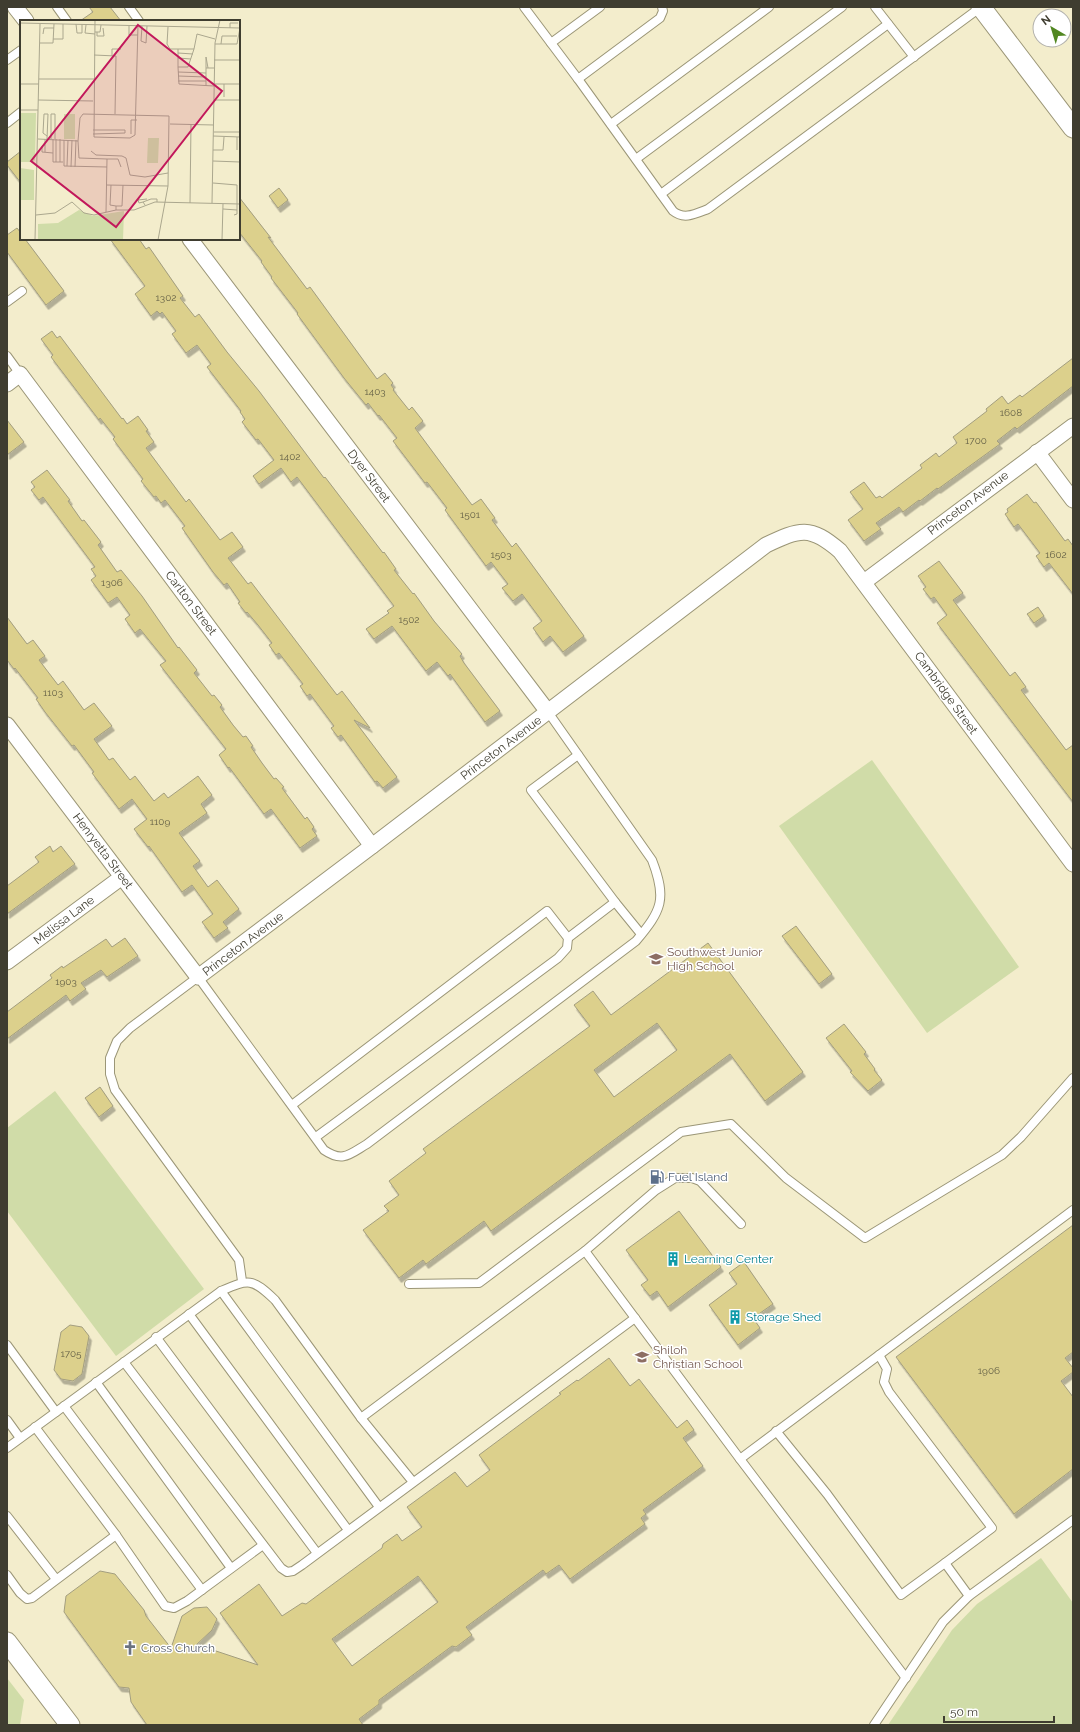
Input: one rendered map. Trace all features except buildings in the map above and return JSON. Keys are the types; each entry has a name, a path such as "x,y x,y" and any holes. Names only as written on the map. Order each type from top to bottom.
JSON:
{"street":[{"path":"15,7 25,20"},
{"path":"981,7 1071,122"},
{"name":"Dyer Street","path":"191,240 548,712"},
{"path":"7,384 20,374"},
{"name":"Carlton Street","path":"20,374 372,846"},
{"name":"Princeton Avenue","path":"864,582 1073,426"},
{"path":"1037,452 1073,500"},
{"name":"Princeton Avenue","path":"198,977 766,545 789,534 810,532"},
{"name":"Cambridge Street","path":"810,532 825,538 840,551 1073,864"},
{"name":"Henryetta Street","path":"7,725 198,977"},
{"name":"Melissa Lane","path":"7,962 122,877"},
{"path":"7,1642 70,1725"}],"lane":[{"path":"57,7 66,20"},
{"path":"129,7 138,20"},
{"path":"551,43 600,7"},
{"path":"578,78 660,18 663,11 662,7"},
{"path":"610,124 769,7"},
{"path":"636,159 842,7"},
{"path":"875,7 914,58"},
{"path":"526,8 673,211 679,216 692,216 708,209 981,7"},
{"path":"661,194 888,24"},
{"path":"7,60 20,51"},
{"path":"7,122 20,113"},
{"path":"7,302 22,291"},
{"path":"7,356 20,374"},
{"path":"242,1281 239,1260 115,1090 110,1074 110,1058 117,1041 130,1028 198,977 324,1150 334,1156 345,1157 367,1144 636,941 653,920 661,899 660,879 652,860 548,712"},
{"path":"578,755 531,790 614,902 641,934"},
{"path":"568,938 614,902"},
{"path":"292,1105 547,912 568,938 567,948 558,958 316,1137"},
{"path":"409,1284 479,1283 681,1132 731,1124 786,1178 865,1238 1002,1155 1021,1137 1073,1078"},
{"path":"361,1418 585,1251 656,1190 675,1178 692,1178 700,1181 740,1224"},
{"path":"740,1459 1073,1210"},
{"path":"585,1251 906,1678"},
{"path":"7,1448 220,1291 242,1281 260,1285 275,1300 361,1418 413,1482"},
{"path":"220,1291 380,1507"},
{"path":"189,1314 348,1530"},
{"path":"124,1362 263,1545 281,1568 287,1572 293,1570 317,1553 635,1318"},
{"path":"156,1337 317,1553"},
{"path":"7,1345 56,1412"},
{"path":"776,1431 826,1494 901,1595 945,1563 992,1528 889,1392 884,1382 887,1369 879,1355"},
{"path":"96,1382 231,1568"},
{"path":"64,1406 202,1590"},
{"path":"7,1420 20,1438"},
{"path":"35,1427 116,1535 165,1606 174,1608 188,1601 263,1545"},
{"path":"8,1519 56,1579"},
{"path":"874,1725 943,1622 969,1596 1073,1520"},
{"path":"7,1575 20,1593 27,1599 32,1598 116,1535"},
{"path":"945,1563 969,1596"}],"green space":[{"path":"872,760 1019,967 927,1033 779,826"},
{"path":"55,1091 204,1289 116,1356 7,1211 7,1128"},
{"path":"1041,1558 1073,1603 1073,1725 888,1725 952,1630 977,1604"},
{"path":"7,1678 24,1700 20,1725 7,1725"}],"place":[{"name":"Southwest Junior High School","path":"656,959"},
{"name":"Fuel Island","path":"657,1177"},
{"name":"Learning Center","path":"673,1259"},
{"name":"Storage Shed","path":"735,1317"},
{"name":"Shiloh Christian School","path":"642,1357"},
{"name":"Cross Church","path":"130,1648"}]}
